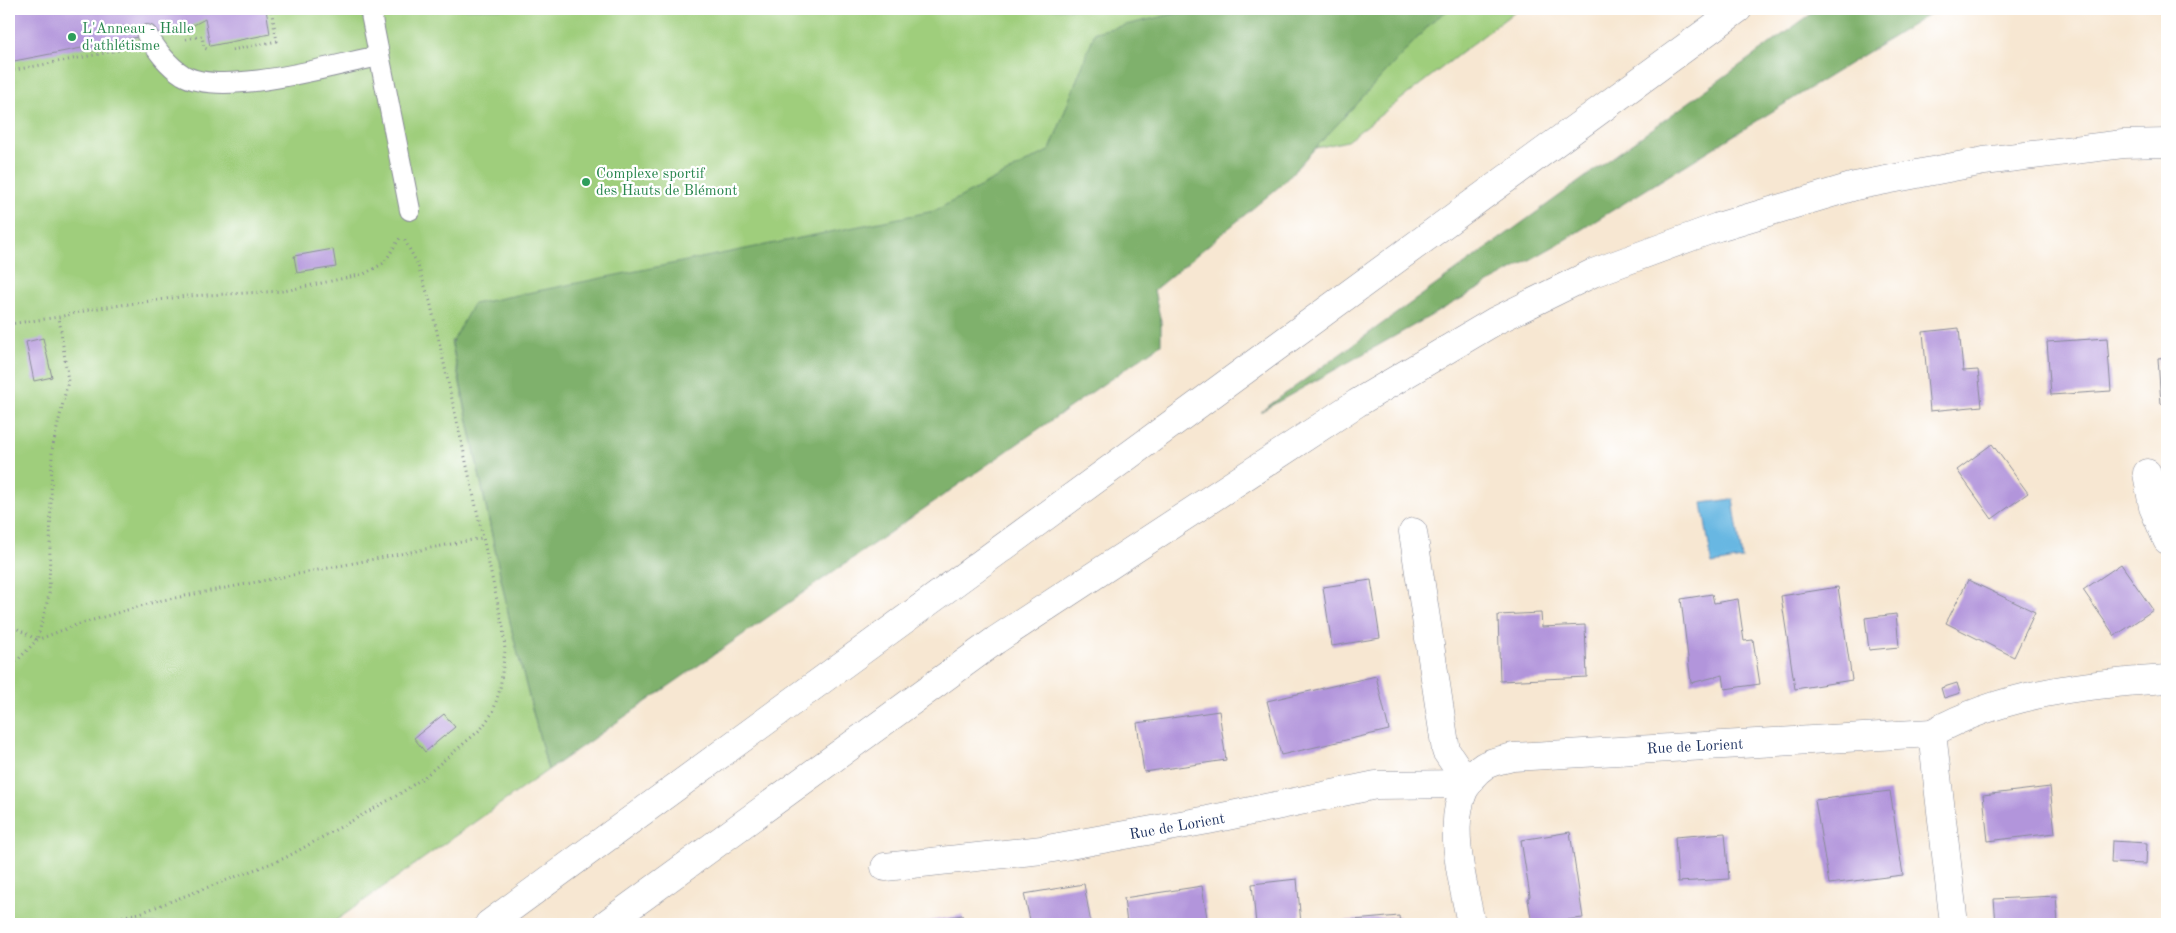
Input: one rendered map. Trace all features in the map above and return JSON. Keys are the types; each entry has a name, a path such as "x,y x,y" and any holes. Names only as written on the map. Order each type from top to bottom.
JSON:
{"main road":[{"path":"489,924 1738,9"},
{"path":"606,924 996,640 1357,403 1495,321 1593,273 1718,227 1855,186 1984,161 2123,144 2167,143"},
{"path":"2147,473 2154,507 2167,540"},
{"path":"1413,532 1446,751 1468,784"},
{"name":"Rue de Lorient","path":"1471,924 1456,831 1457,806 1468,784 1485,765 1513,757 1932,733 1953,721 2019,698 2094,683 2167,678"},
{"path":"1932,733 1954,924"},
{"name":"Rue de Lorient","path":"885,867 1042,850 1208,820 1376,785 1468,784"}],"lane":[{"path":"370,9 410,210"},
{"path":"150,40 161,57 184,76 219,84 254,82 379,56"}],"path":[{"path":"223,52 277,41 271,9"},
{"path":"9,71 150,40 202,36 204,48 214,54"},
{"path":"9,324 60,317 92,309 187,296 284,291 364,274 384,263 402,236 417,263 430,301 503,627 505,650 500,689 493,712 481,729 423,778 398,795 285,858 140,913 83,924"},
{"path":"37,640 50,595 52,450 68,381 60,317"},
{"path":"9,670 37,640 73,626 154,602 482,538"},
{"path":"9,624 37,640"}],"green space":[{"path":"9,9 1518,9 1347,141 451,341 512,631 548,770 331,924 9,924"},
{"path":"1195,9 1450,9 1434,20 1281,185 1154,290 1161,322 1161,344 548,770 512,631 452,343 473,304 934,211 1050,150 1095,32"},
{"path":"1818,9 1938,9 1558,244 1260,412"}],"water":[{"path":"1733,499 1742,559 1712,564 1702,503"}],"building":[{"name":"L'Anneau - Halle d'athlétisme","path":"9,9 266,9 270,34 210,46 205,19 190,27 9,62"},
{"path":"333,249 336,267 297,273 294,256"},
{"path":"1959,328 1963,371 1978,370 1982,406 1930,411 1923,332"},
{"path":"43,338 52,377 34,381 26,342"},
{"path":"2107,338 2111,391 2051,395 2047,342"},
{"path":"2167,357 2167,403 2161,404 2158,358"},
{"path":"1992,444 2028,493 1992,519 1957,470"},
{"path":"2121,564 2153,610 2115,636 2083,590"},
{"path":"1371,580 1380,638 1332,646 1323,587"},
{"path":"1968,580 2035,612 2014,657 1946,623"},
{"path":"1838,587 1852,680 1795,689 1781,596"},
{"path":"1712,594 1714,603 1738,599 1744,641 1753,640 1760,684 1725,689 1723,675 1691,683 1681,599"},
{"path":"1541,613 1542,627 1585,625 1587,677 1500,681 1498,615"},
{"path":"1896,614 1899,647 1869,650 1865,618"},
{"path":"1376,676 1389,730 1281,755 1267,701"},
{"path":"1957,683 1960,693 1944,698 1941,688"},
{"path":"1219,711 1226,760 1144,772 1137,723"},
{"path":"444,714 455,727 425,752 414,738"},
{"path":"2050,787 2055,833 1988,841 1983,795"},
{"path":"1890,791 1903,875 1829,884 1815,800"},
{"path":"1570,832 1583,918 1532,924 1528,899 1530,896 1521,840"},
{"path":"1725,833 1729,879 1678,882 1675,837"},
{"path":"2112,841 2147,843 2146,864 2111,863"},
{"path":"1297,879 1301,924 1256,924 1252,884"},
{"path":"1084,884 1091,924 1031,924 1024,894"},
{"path":"1202,886 1208,924 1127,924 1124,898"},
{"path":"2056,896 2058,924 1996,924 1994,899"},
{"path":"962,915 964,924 919,924 919,923"},
{"path":"1399,916 1400,924 1343,924 1343,921"}],"place":[{"name":"L'Anneau - Halle d'athlétisme","path":"72,37"},
{"name":"Complexe sportif des Hauts de Blémont","path":"586,182"}]}
